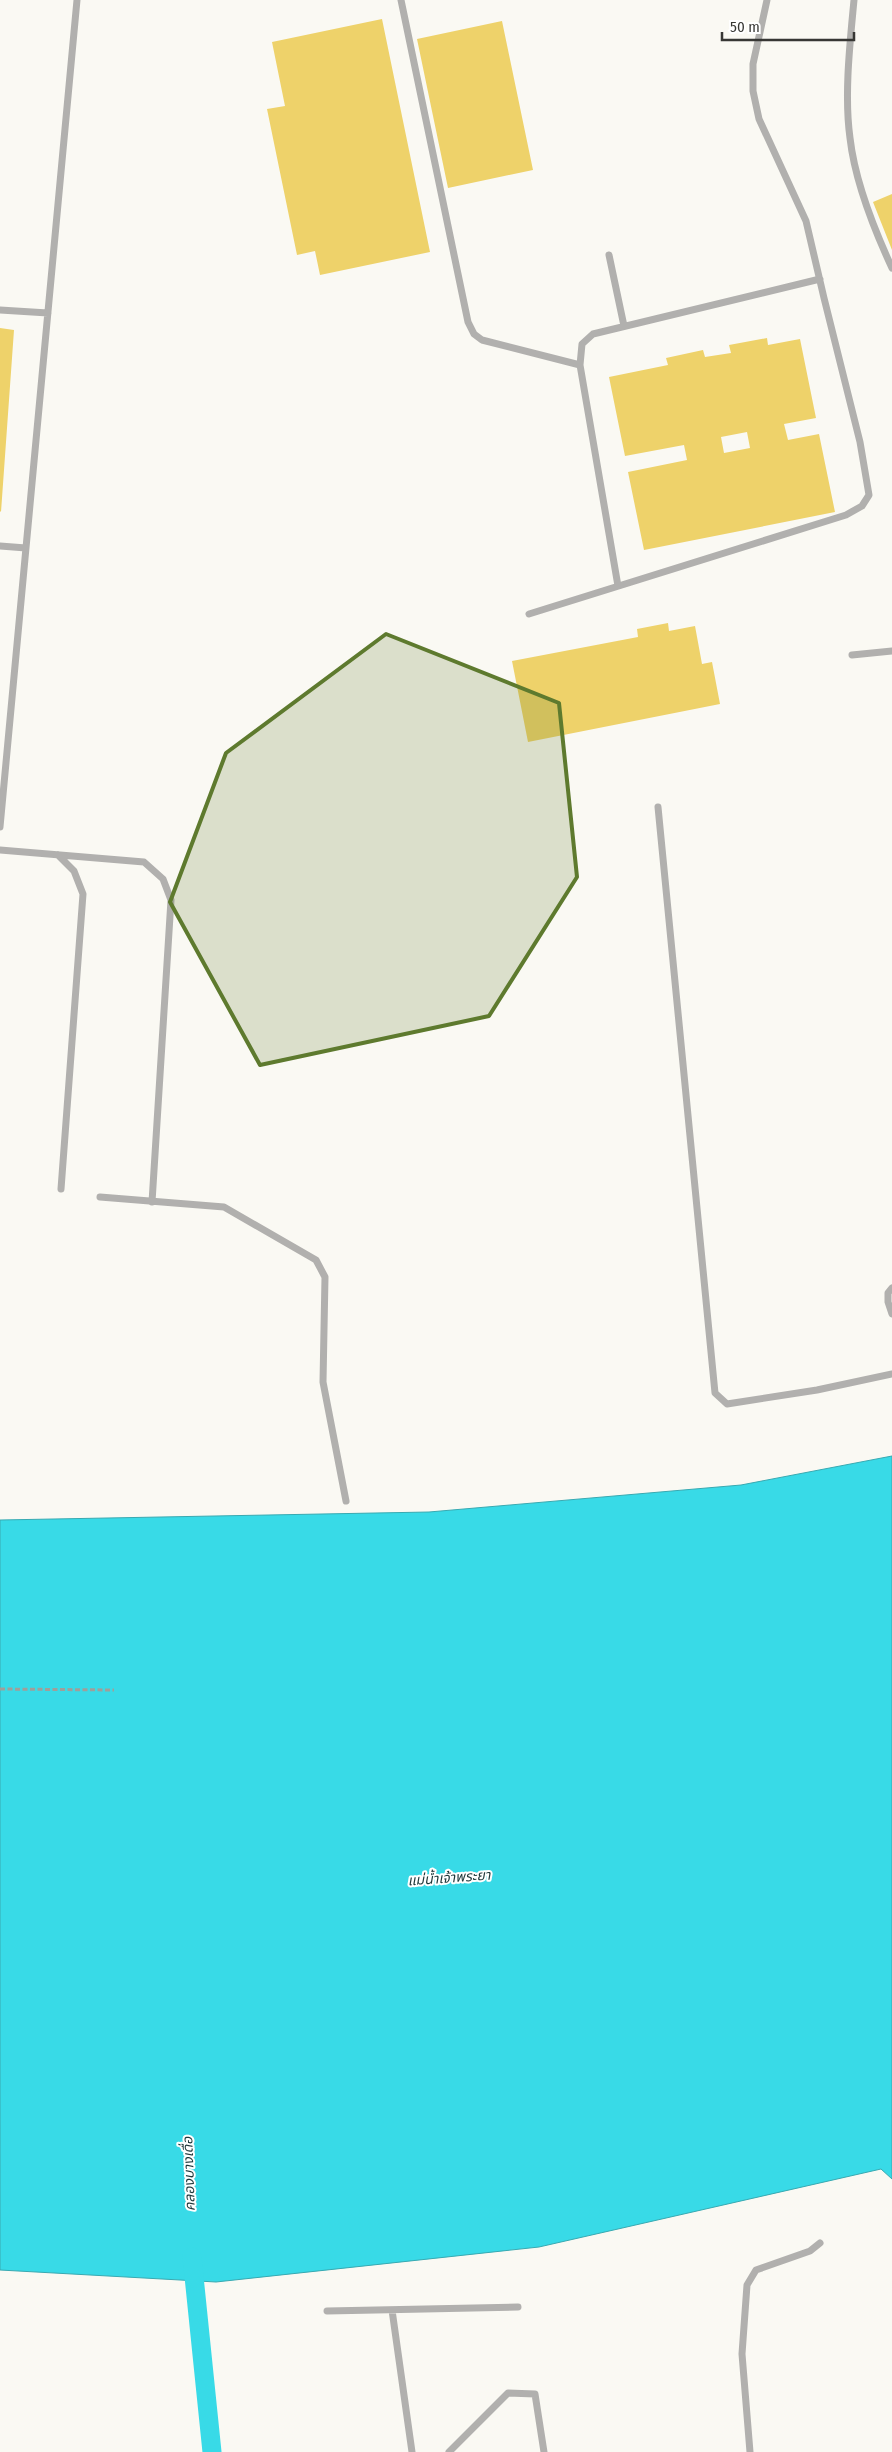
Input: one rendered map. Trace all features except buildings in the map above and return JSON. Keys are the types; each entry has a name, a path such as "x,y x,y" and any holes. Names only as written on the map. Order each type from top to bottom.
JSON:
{"lane":[{"path":"0,827 3,769 26,548 77,0"},
{"path":"401,0 468,322 474,334 482,340 580,365"},
{"path":"529,614 846,515 862,506 869,495 860,442 806,221 759,119 753,91 753,64 767,0"},
{"path":"854,0 849,52 850,136 856,172 880,244 892,268"},
{"path":"609,255 624,326"},
{"path":"618,586 580,365 582,344 593,334 820,279"},
{"path":"0,310 48,313"},
{"path":"0,546 26,548"},
{"path":"852,655 892,651"},
{"path":"658,807 715,1393 727,1404 817,1390 892,1374"},
{"path":"0,850 144,862 163,880 172,900 152,1202"},
{"path":"58,855 74,871 83,894 61,1189"},
{"path":"100,1197 224,1207 316,1260 324,1277 323,1382 346,1501"},
{"path":"892,1288 888,1293 888,1302 892,1314"},
{"path":"750,2452 742,2354 747,2285 756,2270 810,2252 820,2243"},
{"path":"327,2311 518,2307"},
{"path":"392,2310 412,2452"},
{"path":"449,2452 508,2393 535,2394 544,2452"}],"path":[{"path":"0,1689 114,1690"}],"highlighted area":[{"path":"386,634 559,703 577,877 489,1016 260,1065 170,902 226,753"}],"water":[{"name":"แม่น้ำเจ้าพระยา","path":"892,1456 892,2179 881,2169 539,2247 216,2282 0,2270 0,1520 429,1512 741,1485"}],"waterway":[{"name":"คลองบางเดื่อ","path":"192,2257 212,2452"}]}
